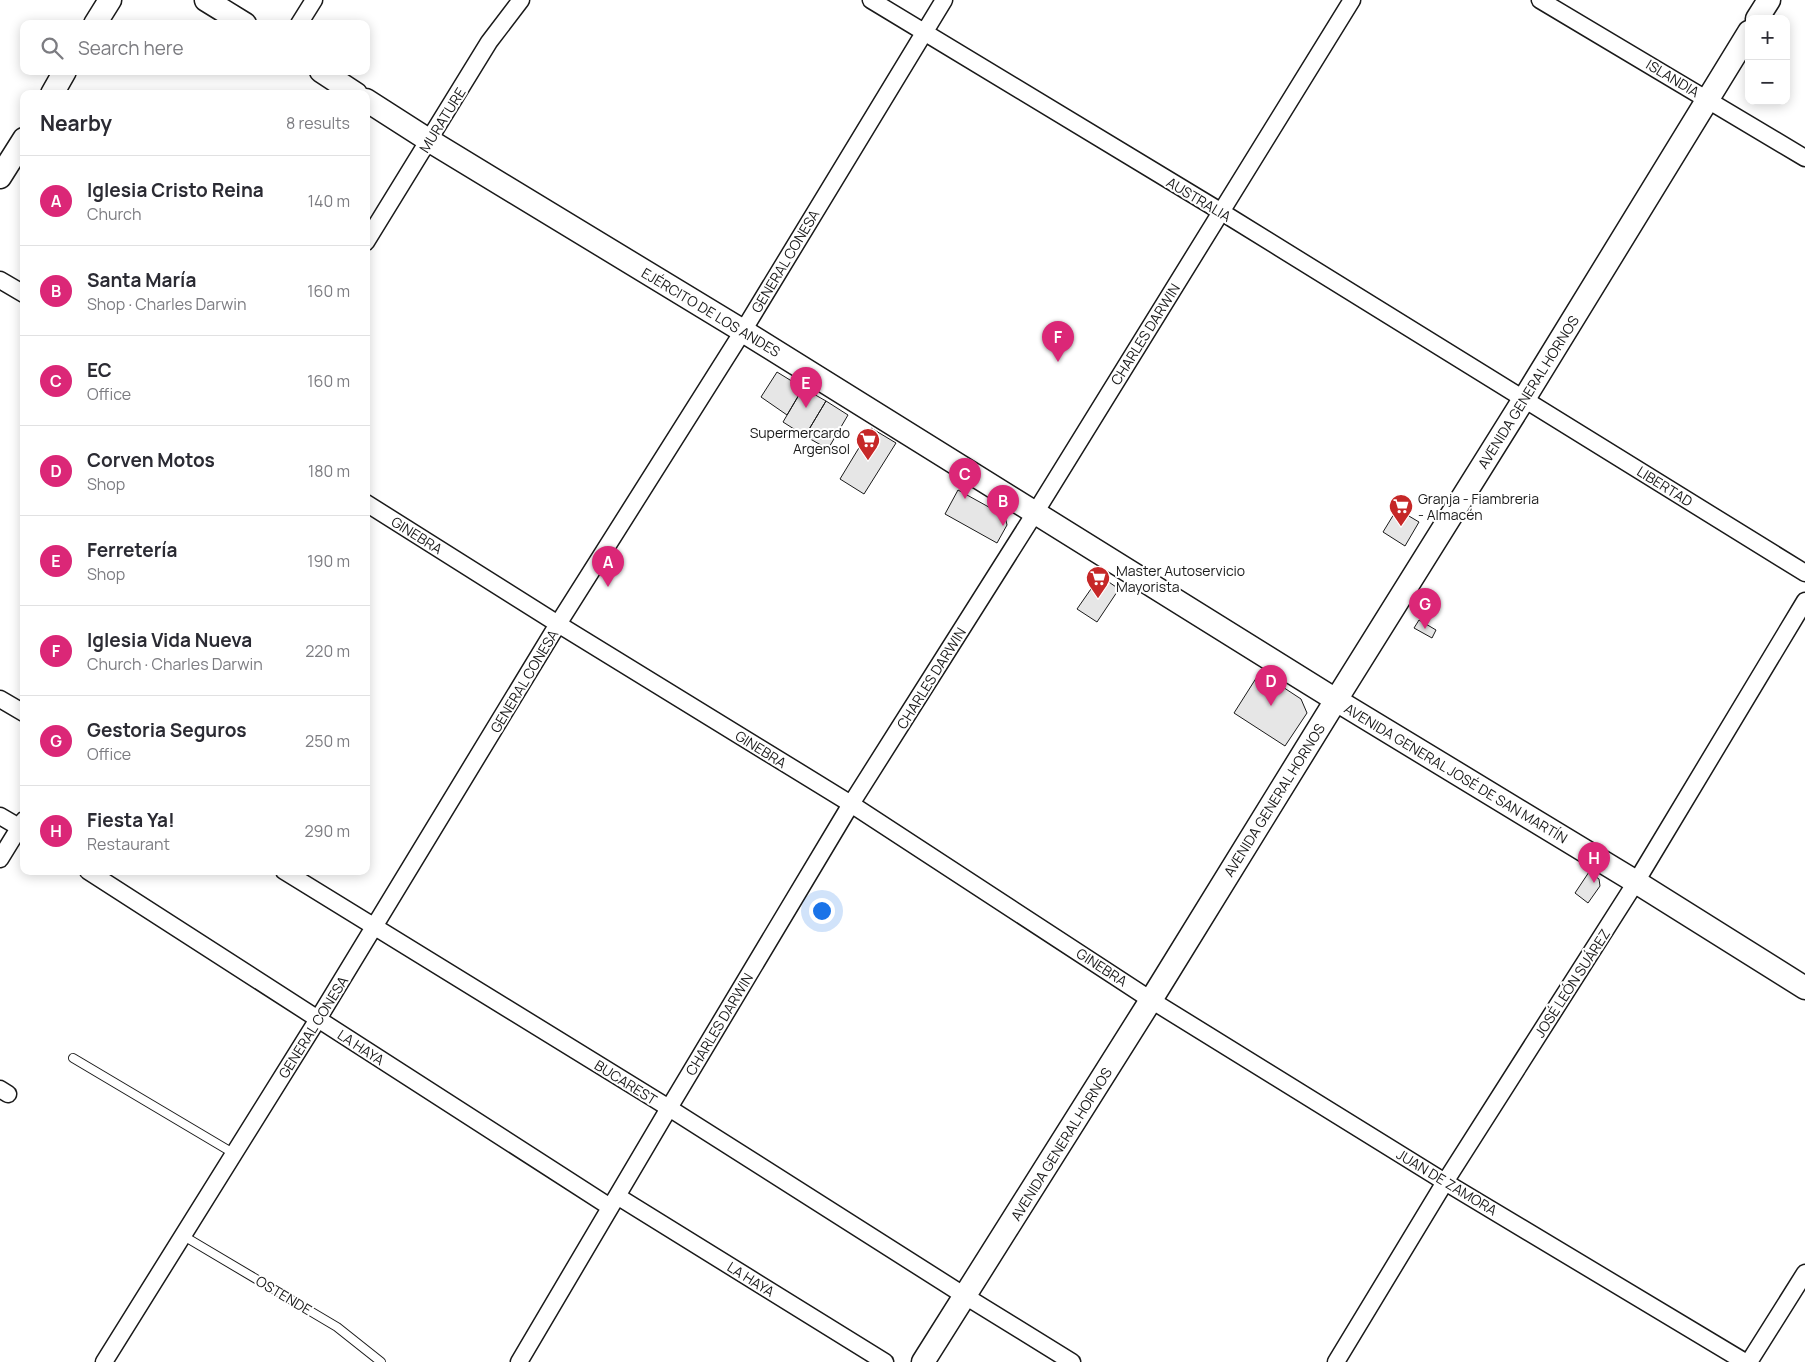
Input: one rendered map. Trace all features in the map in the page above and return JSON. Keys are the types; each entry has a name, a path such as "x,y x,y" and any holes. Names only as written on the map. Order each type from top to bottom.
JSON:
{"main road":[{"path":"98,20 110,0"},
{"path":"206,0 238,20"},
{"path":"1760,15 1769,0"},
{"name":"AVENIDA GENERAL HORNOS","path":"923,1362 1151,1000 1745,38"},
{"path":"54,90 64,75"},
{"path":"327,75 350,90"},
{"name":"EJÉRCITO DE LOS ANDES","path":"370,103 743,331 1336,700"},
{"path":"0,177 20,145"},
{"name":"AVENIDA GENERAL JOSÉ DE SAN MARTÍN","path":"1336,700 1636,882 1805,988"}],"street":[{"path":"302,20 314,0"},
{"name":"MURATURE","path":"370,236 430,141 489,42 521,0"},
{"name":"AUSTRALIA","path":"871,0 1220,211 1524,399"},
{"name":"GENERAL CONESA","path":"104,1362 233,1153 318,1020 558,624 743,331 944,0"},
{"name":"CHARLES DARWIN","path":"519,1362 851,804 1035,513 1352,0"},
{"name":"ISLANDIA","path":"1540,0 1805,158"},
{"path":"0,280 20,292"},
{"name":"LIBERTAD","path":"1524,399 1805,573"},
{"name":"GINEBRA","path":"370,506 558,624 851,804 1151,1000"},
{"name":"JOSÉ LEÓN SUÁREZ","path":"1336,1362 1445,1182 1636,882 1805,601"},
{"path":"0,698 20,710"},
{"path":"0,816 20,825"},
{"path":"0,859 20,829"},
{"name":"LA HAYA","path":"94,875 318,1020 613,1202 885,1362"},
{"name":"BUCAREST","path":"291,875 669,1108 1072,1362"},
{"name":"JUAN DE ZAMORA","path":"1151,1000 1445,1182 1745,1362"},
{"path":"1749,1362 1805,1273"}],"lane":[{"path":"73,1058 233,1153"},
{"name":"OSTENDE","path":"182,1235 337,1327 381,1362"}],"building":[{"path":"777,372 803,388 787,415 761,397"},
{"path":"803,388 826,401 805,436 783,422"},
{"path":"826,401 848,415 828,449 805,436"},
{"name":"Supermercardo Argensol","path":"871,428 896,443 864,494 840,479"},
{"path":"958,490 1005,516 1007,525 997,543 945,514"},
{"name":"Granja - Fiambreria - Almacén","path":"1397,509 1419,522 1405,546 1383,532"},
{"name":"Master Autoservicio Mayorista","path":"1100,576 1119,589 1097,622 1077,609"},
{"path":"1419,620 1436,630 1432,638 1414,628"},
{"path":"1260,672 1301,699 1307,713 1285,746 1234,713"},
{"path":"1589,872 1599,879 1600,886 1588,903 1575,893"}],"place":[{"name":"Iglesia Vida Nueva","path":"1058,362"},
{"name":"Ferretería","path":"806,408"},
{"name":"Supermercardo Argensol","path":"868,461"},
{"name":"EC","path":"965,499"},
{"name":"Santa María","path":"1003,526"},
{"name":"Granja - Fiambreria - Almacén","path":"1401,527"},
{"name":"Iglesia Cristo Reina","path":"608,587"},
{"name":"Master Autoservicio Mayorista","path":"1098,599"},
{"name":"Gestoria Seguros","path":"1425,629"},
{"name":"Corven Motos","path":"1271,706"},
{"name":"Fiesta Ya!","path":"1594,883"}]}
